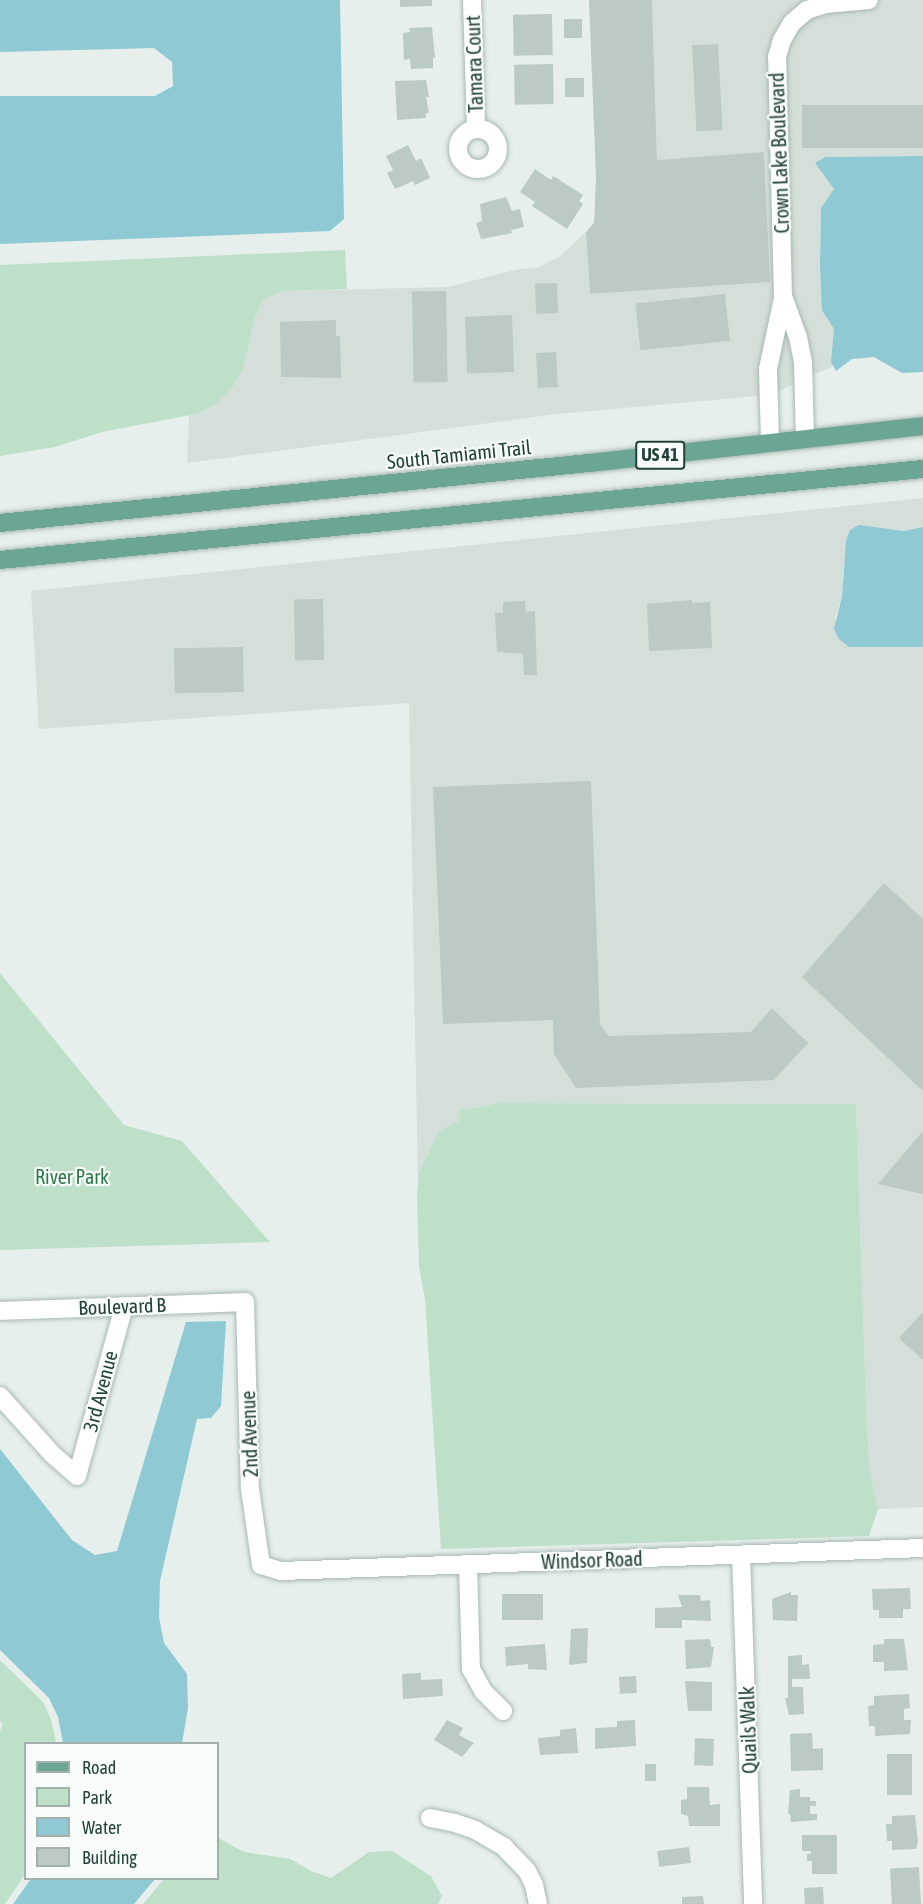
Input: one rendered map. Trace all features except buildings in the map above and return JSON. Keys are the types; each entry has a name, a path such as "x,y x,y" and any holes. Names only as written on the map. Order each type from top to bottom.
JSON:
{"main road":[{"name":"South Tamiami Trail","path":"0,523 923,426"},
{"name":"US 41","path":"0,560 923,469"}],"street":[{"name":"Tamara Court","path":"472,0 476,129"},
{"name":"Crown Lake Boulevard","path":"770,441 768,369 783,298 777,57 782,40 792,23 807,10 826,4 870,0"},
{"name":"Crown Lake Boulevard","path":"783,298 798,337 803,362 805,438"},
{"name":"Boulevard B","path":"0,1311 245,1302"},
{"name":"2nd Avenue","path":"245,1302 250,1489 261,1565"},
{"name":"3rd Avenue","path":"0,1396 52,1454 77,1476 124,1306"},
{"name":"Windsor Road","path":"261,1565 281,1571 923,1548"},
{"name":"Quails Walk","path":"741,1555 753,1904"},
{"path":"468,1564 471,1669 484,1692 503,1711"},
{"path":"430,1818 465,1827 504,1847 527,1871 534,1885 538,1904"}],"shaded area":[{"path":"652,0 923,0 923,156 825,157 821,173 829,180 834,190 821,208 820,265 829,320 834,329 833,366 770,395 557,414 187,463 189,416 216,404 244,366 254,321 262,300 282,291 448,287 515,270 539,267 559,257 586,232 590,294 770,282 764,153 657,160"},
{"path":"923,498 923,527 904,531 893,529 844,563 842,596 835,618 849,647 923,647 923,1507 878,1509 871,1479 867,1432 856,1104 498,1103 460,1110 460,1121 439,1131 419,1172 418,1187 409,703 39,729 31,591"}],"green space":[{"path":"345,250 347,289 282,291 262,300 254,321 244,366 233,386 216,404 196,414 102,432 55,447 0,456 0,265"},
{"name":"River Park","path":"0,973 124,1125 182,1141 270,1242 0,1250"},
{"path":"499,1103 856,1104 867,1432 871,1479 878,1509 869,1536 441,1549 425,1299 419,1267 417,1196 419,1172 439,1131 459,1121 460,1110"},
{"path":"0,1660 43,1702 51,1719 56,1742 24,1742 24,1876 5,1904 0,1904 0,1731 2,1725 0,1720"},
{"path":"219,1839 244,1852 290,1859 311,1871 331,1878 369,1852 392,1851 431,1876 442,1896 438,1904 143,1904 163,1880 219,1880"}],"water":[{"path":"0,0 340,0 344,219 330,231 0,244 0,96 155,96 173,86 172,62 154,48 0,52"},
{"path":"923,156 923,372 902,373 874,357 852,359 836,371 831,362 834,329 822,310 820,265 821,208 834,189 815,163 825,157"},
{"path":"859,525 904,531 923,527 923,647 849,647 839,639 834,629 842,596 846,541 850,530"},
{"path":"226,1321 221,1406 211,1418 197,1419 160,1581 159,1617 164,1643 187,1674 188,1708 182,1742 63,1742 58,1717 49,1698 0,1650 0,1449 72,1540 95,1555 117,1551 186,1322"},
{"path":"30,1880 154,1880 134,1904 13,1904"}]}
